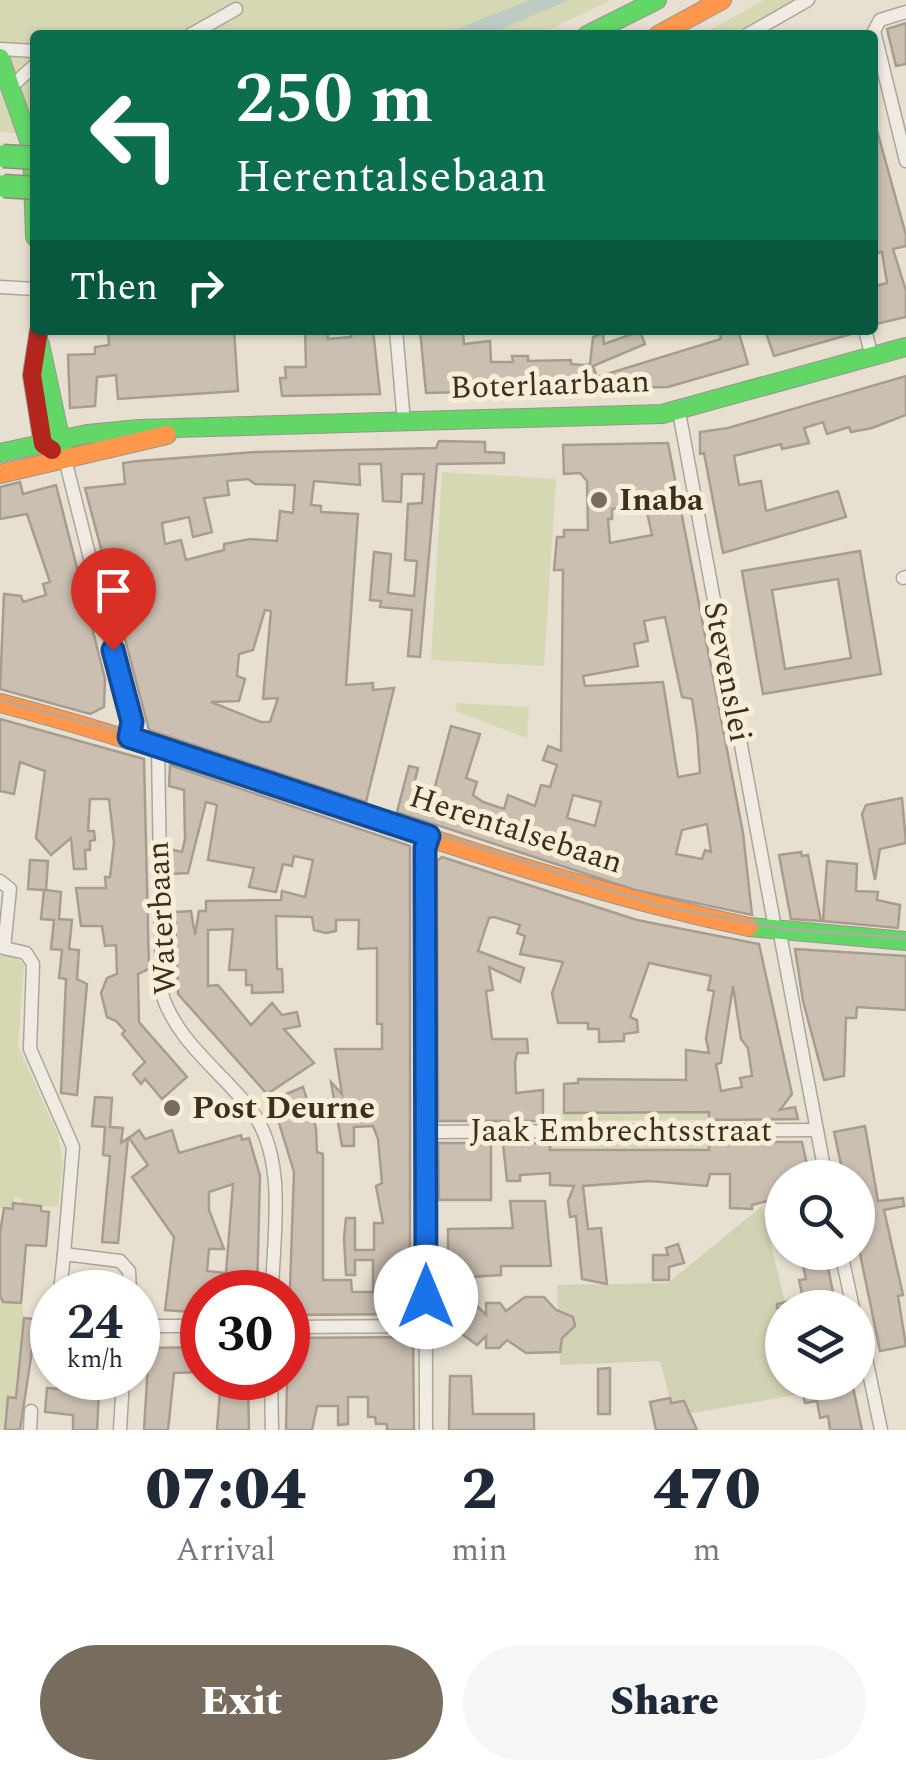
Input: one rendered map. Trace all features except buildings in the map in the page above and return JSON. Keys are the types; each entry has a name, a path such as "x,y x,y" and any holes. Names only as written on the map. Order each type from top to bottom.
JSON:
{"main road":[{"path":"597,30 657,0"},
{"path":"667,30 722,0"},
{"path":"0,58 30,142"},
{"path":"2,156 30,158"},
{"path":"2,186 30,188"},
{"path":"39,335 32,375 56,447"},
{"name":"Boterlaarbaan","path":"0,454 186,430 679,412 906,348"},
{"name":"Boterlaarbaan","path":"0,474 56,447"},
{"name":"Herentalsebaan","path":"0,702 129,737 632,902 777,931 906,941"}],"street":[{"path":"756,30 808,0"},
{"path":"199,30 236,9"},
{"path":"875,30 880,20 906,12"},
{"path":"878,47 906,159"},
{"path":"0,49 30,51"},
{"path":"12,86 30,70"},
{"path":"0,287 30,289"},
{"path":"396,335 404,423"},
{"path":"865,335 872,358"},
{"name":"Stevenslei","path":"679,412 823,1160"},
{"path":"56,447 132,722 129,737"},
{"name":"Waterbaan","path":"158,748 162,994 170,1018 250,1110 263,1132 274,1176 272,1270"},
{"path":"426,1430 425,848 429,836"},
{"path":"0,881 10,889 2,947 26,952 33,964 30,1049 72,1147 62,1270"},
{"name":"Jaak Embrechtsstraat","path":"425,1132 817,1130"},
{"path":"64,1254 120,1260 129,1270"},
{"path":"310,1327 426,1326"},
{"path":"120,1430 122,1400"},
{"path":"271,1400 272,1430"},
{"path":"875,1400 881,1430"},
{"path":"30,1430 32,1410"}],"green space":[{"path":"0,0 611,0 549,30 30,30 30,135 0,132"},
{"path":"764,0 794,0 742,30 710,30"},
{"path":"442,472 556,479 544,666 431,660"},
{"path":"457,703 529,707 527,738 455,711"},
{"path":"0,956 16,957 24,965 18,1046 58,1135 63,1162 58,1207 22,1204 22,1199 14,1197 13,1209 0,1208"},
{"path":"709,1112 709,1120 564,1121 564,1113"},
{"path":"709,1142 709,1150 550,1150 550,1143"},
{"path":"762,1206 765,1270 777,1270 782,1290 765,1290 766,1400 687,1414 684,1401 671,1403 660,1361 560,1365 557,1285 668,1283"},
{"path":"0,1301 21,1303 24,1318 16,1398 9,1397 5,1430 0,1430"}],"shaded area":[{"path":"530,0 569,0 500,30 454,30"}],"tram line":[{"path":"0,700 129,734 656,905 785,929 906,938"}],"traffic: fast":[{"path":"597,30 657,0"},
{"path":"0,58 30,143"},
{"path":"3,156 30,158"},
{"path":"4,186 30,188"},
{"path":"40,344 63,451"},
{"path":"0,453 87,434 139,429 662,414 906,347"},
{"path":"749,927 906,941"}],"traffic: slow":[{"path":"667,30 722,0"},
{"path":"0,474 167,435"},
{"path":"0,703 187,758 466,850 654,905 749,927"}],"traffic: jam":[{"path":"38,335 32,375 43,444 52,450"}],"place":[{"name":"Inaba","path":"599,500"},
{"name":"Post Deurne","path":"172,1108"}],"route":[{"path":"113,650 132,722 129,737 429,836 425,848 426,1297"}]}
